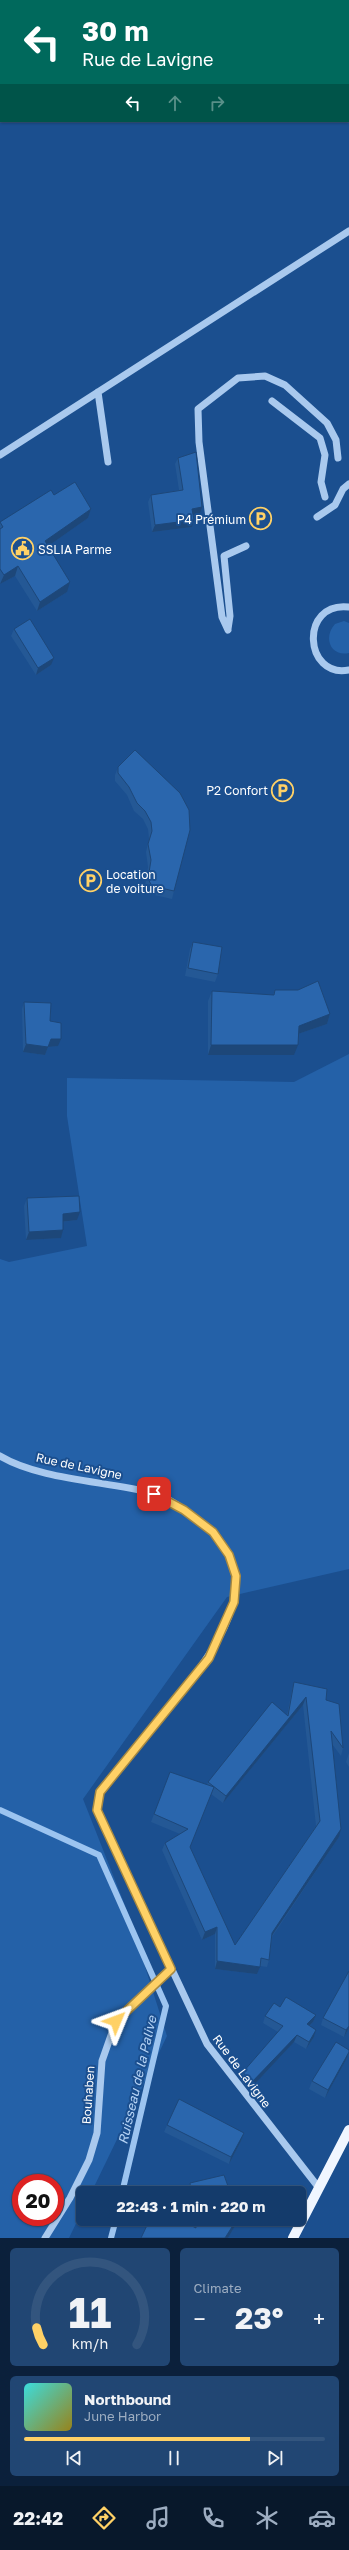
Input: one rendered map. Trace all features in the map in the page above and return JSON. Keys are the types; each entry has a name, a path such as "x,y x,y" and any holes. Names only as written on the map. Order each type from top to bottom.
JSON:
{"main road":[{"path":"293,2238 349,2130"}],"street":[{"path":"0,455 349,231"},
{"path":"246,546 224,556 230,616 228,630 222,617 199,442 198,409 238,378 265,376 284,385 327,423 336,440 338,458"},
{"path":"98,392 108,462"},
{"path":"272,401 320,438 325,455 321,482 325,497"},
{"path":"317,517 335,505 343,489 349,484"},
{"path":"349,607 336,608 321,616 313,629 312,637 313,645 319,659 336,669 349,670"},
{"name":"Rue de Lavigne","path":"0,1456 39,1471 154,1494 184,1510 213,1532 229,1555 236,1576 234,1602 209,1658 100,1792 97,1810 169,1971 207,2044 319,2188"},
{"name":"Bouhaben","path":"46,2238 89,2160 97,2133 102,2061 116,2021 169,1971"}],"shaded area":[{"path":"344,621 349,623 349,653 337,652 330,645 329,640 331,629 335,624"},
{"path":"349,1054 349,1569 227,1597 83,1799 128,1913 167,2036 94,2186 76,2186 76,2224 69,2238 0,2238 0,1259 9,1262 87,1246 67,1116 67,1078 294,1082"}],"building":[{"path":"196,452 202,507 192,509 194,520 155,525 151,495 183,490 178,458"},
{"path":"75,482 91,509 45,541 70,582 40,602 18,566 4,575 0,569 0,529 3,527 0,522 51,490 54,495"},
{"path":"30,619 54,658 38,668 14,629"},
{"path":"135,750 180,793 189,810 190,830 174,891 152,886 148,879 151,860 148,844 152,831 151,822 145,811 137,803 129,787 118,773 118,767"},
{"path":"193,942 222,947 218,974 188,968"},
{"path":"318,981 330,1014 299,1026 298,1045 211,1045 212,991 274,995 275,990 298,990"},
{"path":"24,1002 51,1003 50,1021 61,1023 61,1039 51,1039 48,1047 26,1044"},
{"path":"79,1196 80,1212 63,1214 63,1230 29,1232 27,1198"},
{"path":"294,1682 327,1689 326,1700 339,1704 343,1748 331,1731 341,1829 272,1933 269,1960 261,1958 260,1967 217,1961 217,1927 205,1932 165,1843 188,1829 154,1814 170,1772 214,1787 190,1847 235,1945 320,1821 306,1697 226,1796 208,1782 272,1702 288,1716"},
{"path":"349,1971 349,2026 346,2030 323,2018"},
{"path":"286,1997 316,2015 307,2024 316,2030 309,2042 297,2035 251,2083 243,2072 283,2026 265,2016 274,2003 280,2007"},
{"path":"336,2042 349,2050 349,2052 328,2090 312,2081"},
{"path":"179,2099 244,2133 231,2157 167,2125"},
{"path":"224,2175 228,2186 190,2186 190,2183"},
{"path":"147,2226 192,2226 196,2228 196,2226 233,2226 225,2238 141,2238"}],"waterway":[{"name":"Ruisseau de la Palive","path":"0,1810 99,1855 166,2006 124,2186"},
{"name":"Ruisseau de la Palive","path":"111,2238 114,2226"}],"place":[{"name":"P4 Prémium","path":"261,519"},
{"name":"SSLIA Parme","path":"22,549"},
{"name":"P2 Confort","path":"283,790"},
{"name":"Location de voiture","path":"91,881"}],"route":[{"path":"116,2021 171,1969 97,1810 100,1792 209,1658 225,1626 234,1602 236,1576 229,1555 213,1532 184,1510 154,1494"}]}
